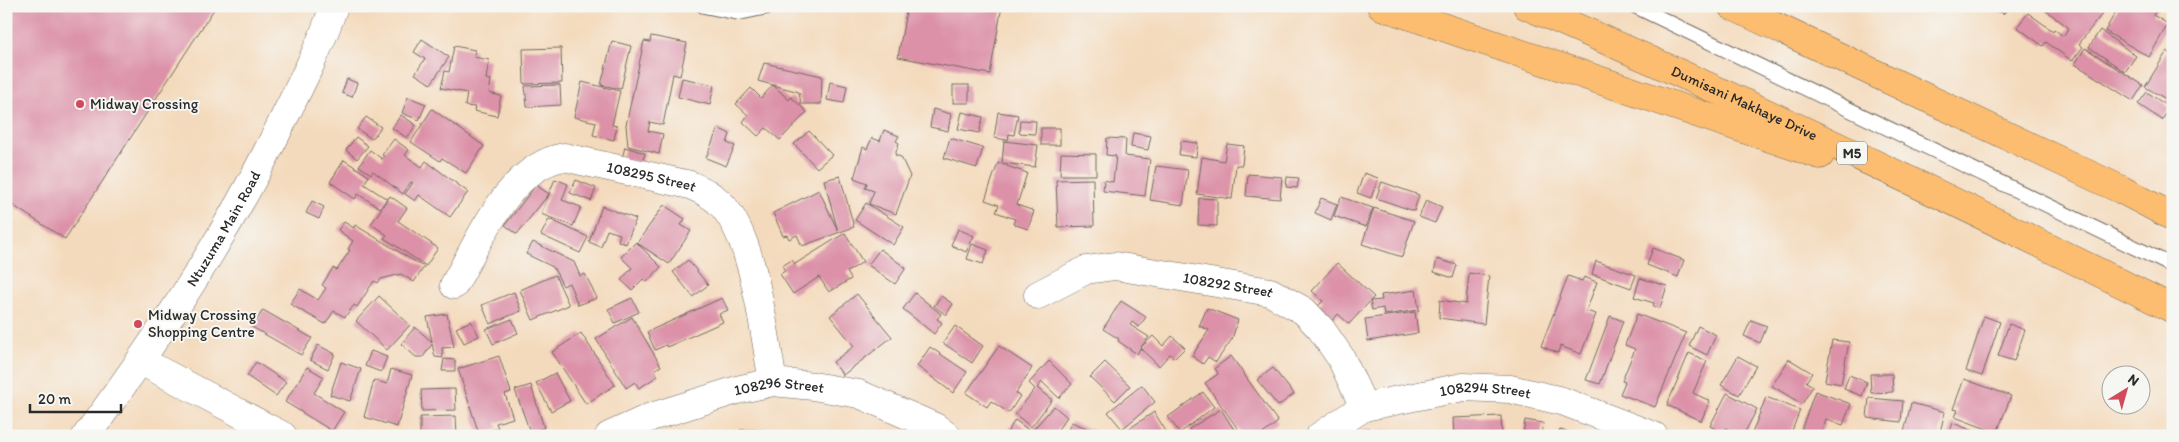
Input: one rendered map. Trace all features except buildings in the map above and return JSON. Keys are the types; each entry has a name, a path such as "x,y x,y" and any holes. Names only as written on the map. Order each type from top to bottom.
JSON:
{"main road":[{"path":"1381,6 1960,203"},
{"name":"Dumisani Makhaye Drive","path":"1527,6 1646,57 1960,203 2173,309"},
{"path":"1732,6 2113,186 2173,217"}],"street":[{"name":"Ntuzuma Main Road","path":"86,436 141,362 199,275 260,168 322,40 334,6"},
{"name":"108295 Street","path":"454,285 505,197 537,166 550,159 564,157 690,185 705,191 721,204 733,220 746,246 773,382"},
{"name":"108292 Street","path":"1038,294 1086,270 1115,266 1270,292 1304,311 1321,330 1341,358 1364,408"},
{"path":"141,362 283,436"},
{"name":"108296 Street","path":"609,436 651,417 737,390 773,382 859,394 935,426 947,436"},
{"name":"108294 Street","path":"1320,436 1364,408 1463,387 1510,389 1562,402 1654,436"}],"lane":[{"path":"704,6 739,13 772,6"},
{"path":"1635,6 2173,266"}],"place":[{"name":"Midway Crossing","path":"80,104"},
{"name":"Midway Crossing Shopping Centre","path":"138,324"}]}
